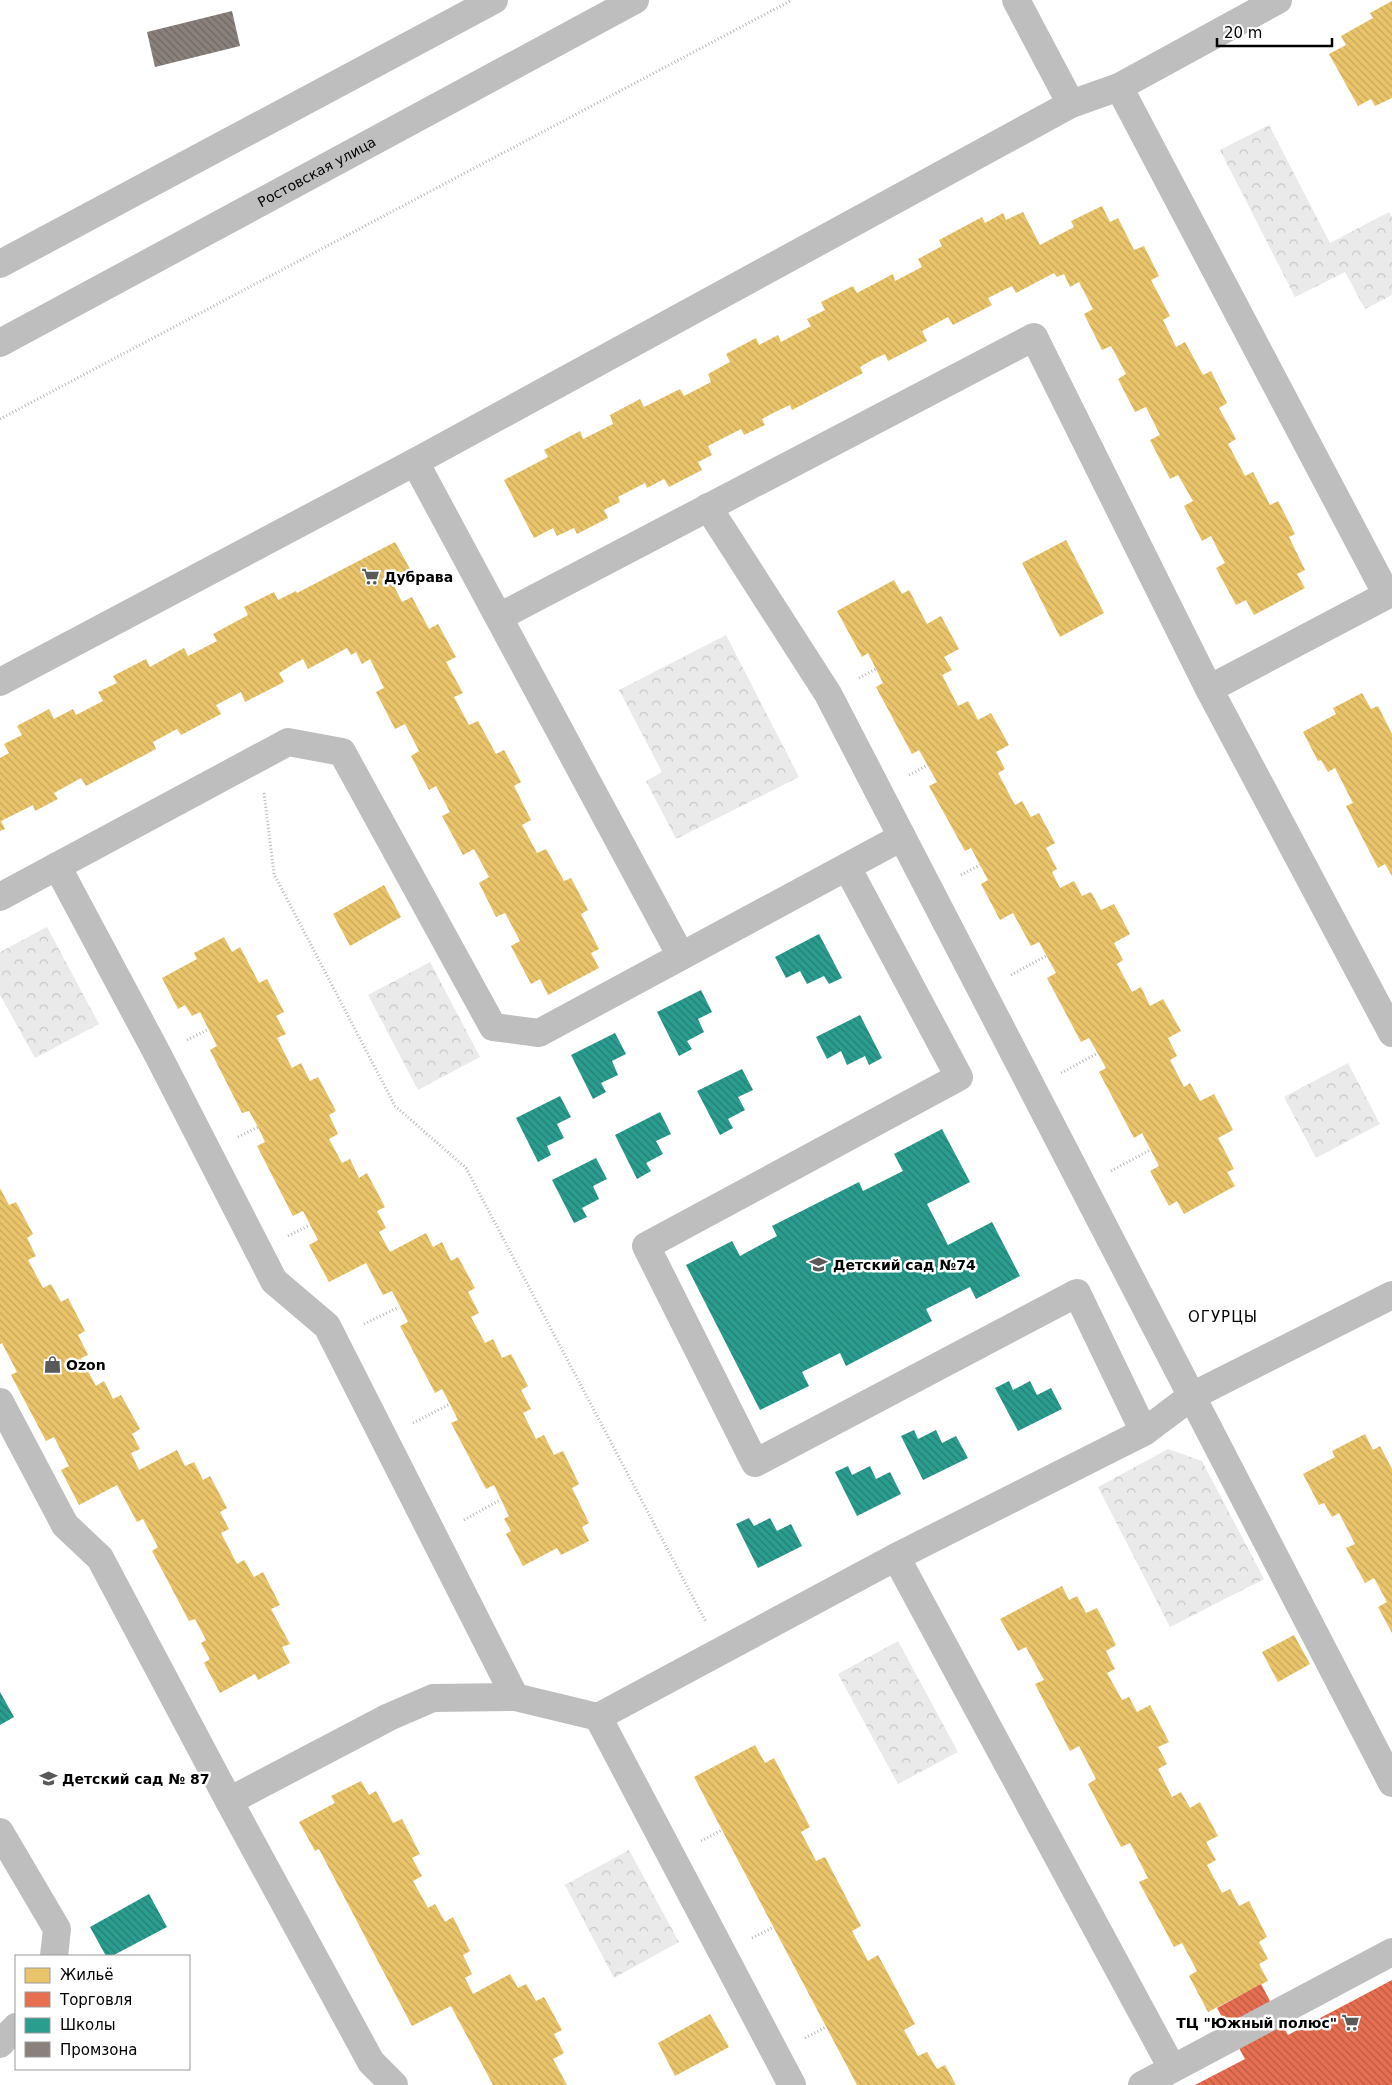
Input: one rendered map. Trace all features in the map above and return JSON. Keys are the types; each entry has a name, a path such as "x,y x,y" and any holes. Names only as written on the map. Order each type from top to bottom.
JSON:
{"street":[{"path":"0,264 494,0"},
{"name":"Ростовская улица","path":"0,343 634,0"},
{"path":"1016,0 1071,104"},
{"path":"0,682 415,462 1071,104 1119,87 1278,0"},
{"path":"1119,87 1390,594 1210,689"},
{"path":"499,617 1034,337 1210,689 1392,1033"},
{"path":"415,462 681,956"},
{"path":"708,507 828,694 1392,1783"},
{"path":"0,897 288,742 342,752 493,1027 539,1034 902,837"},
{"path":"57,866 158,1055 274,1281 327,1326 515,1698"},
{"path":"847,867 959,1077 646,1246 756,1463 1077,1294 1144,1432"},
{"path":"229,1800 390,1717 433,1698 515,1698 598,1717 896,1557 1144,1432 1192,1396 1392,1295"},
{"path":"0,1402 65,1524 100,1558 371,2062 394,2085"},
{"path":"896,1557 1172,2068"},
{"path":"598,1717 792,2085"},
{"path":"0,1832 57,1929 54,1955"},
{"path":"1142,2085 1392,1952"},
{"path":"0,2044 15,2027"}],"path":[{"path":"0,419 792,0"},
{"path":"257,759 266,805 274,874 394,1106 466,1168 722,1651"},
{"path":"982,991 1046,956"},
{"path":"1033,1088 1098,1054"},
{"path":"1083,1185 1150,1150"},
{"path":"334,1340 399,1307"},
{"path":"384,1439 450,1404"},
{"path":"433,1537 500,1500"}],"green space":[{"path":"1269,125 1330,243 1389,212 1392,217 1392,295 1365,309 1345,272 1295,297 1220,150"},
{"path":"726,635 799,777 676,839 646,781 662,772 619,690"},
{"path":"47,927 99,1024 35,1058 0,995 0,952"},
{"path":"430,962 480,1057 418,1090 368,995"},
{"path":"1348,1063 1380,1124 1316,1158 1284,1097"},
{"path":"1168,1449 1202,1461 1264,1579 1170,1627 1098,1487"},
{"path":"898,1641 958,1752 898,1784 838,1674"},
{"path":"629,1850 679,1942 614,1978 565,1885"}],"building: Жильё":[{"path":"1392,1 1392,98 1375,106 1371,99 1358,106 1329,54 1346,45 1341,36 1373,18 1370,13"},
{"path":"1102,206 1110,222 1118,218 1134,250 1144,246 1159,276 1151,280 1170,316 1163,320 1176,347 1185,342 1203,375 1211,371 1227,403 1219,408 1236,439 1228,444 1245,476 1253,472 1270,505 1278,501 1295,534 1289,537 1305,570 1297,574 1305,588 1254,615 1246,600 1236,605 1216,568 1225,563 1211,536 1202,541 1184,506 1193,501 1178,475 1170,479 1150,440 1160,435 1146,407 1135,412 1118,379 1126,374 1111,346 1102,350 1084,314 1093,309 1079,282 1070,287 1064,274 1057,277 1054,273 1016,293 1012,286 988,298 992,305 953,325 948,317 922,331 927,341 888,361 885,354 872,360 860,367 863,373 792,410 790,405 762,419 765,425 744,435 741,429 708,446 712,455 698,462 702,470 669,487 664,479 647,488 645,483 618,497 620,502 604,510 608,518 577,534 574,528 557,536 553,528 534,538 504,480 548,457 544,450 580,431 583,439 613,424 610,415 640,399 644,407 680,389 684,396 711,382 708,374 730,362 726,354 756,338 759,345 778,335 781,342 811,326 807,319 825,310 821,302 853,286 857,293 893,274 895,281 922,267 918,259 942,246 939,240 982,217 985,223 1003,213 1006,220 1023,212 1040,245 1074,227 1071,221"},
{"path":"1066,540 1104,613 1060,637 1022,563"},
{"path":"395,542 414,576 394,586 402,602 412,597 429,629 438,624 456,657 446,662 463,693 454,697 469,725 478,721 496,754 504,750 521,782 514,786 531,820 522,825 537,853 546,849 564,881 571,878 588,910 581,914 599,949 591,953 599,968 548,995 540,979 531,984 511,946 520,941 505,913 496,917 479,883 489,877 474,849 463,855 442,816 450,812 436,786 429,790 411,756 419,751 405,724 395,729 376,692 384,688 370,659 362,664 356,652 351,655 347,648 308,669 303,659 279,673 284,682 245,702 241,692 216,705 221,714 181,735 177,729 153,742 156,749 86,786 81,778 54,793 58,799 35,811 33,805 1,821 5,829 0,831 0,758 9,753 4,744 22,735 17,726 49,709 54,719 73,709 76,715 103,701 98,692 117,683 113,676 146,659 150,667 184,648 188,656 217,641 213,634 248,615 244,607 274,592 278,600 296,591 297,593"},
{"path":"894,580 902,594 909,590 927,624 941,616 959,649 944,657 952,670 942,675 958,706 968,701 978,720 991,713 1009,745 996,752 1005,769 998,773 1015,805 1022,801 1031,817 1039,813 1055,843 1046,848 1057,869 1052,872 1060,888 1074,881 1082,896 1091,892 1101,910 1114,904 1130,934 1114,943 1123,960 1117,964 1132,992 1141,987 1150,1006 1163,999 1181,1031 1168,1038 1177,1056 1170,1060 1184,1087 1190,1083 1200,1101 1214,1094 1233,1130 1218,1138 1234,1169 1227,1172 1235,1186 1184,1214 1177,1201 1169,1206 1150,1171 1159,1166 1142,1133 1134,1138 1099,1072 1106,1068 1089,1038 1081,1042 1047,978 1056,973 1039,942 1031,946 1013,913 1000,920 981,884 988,880 971,848 965,851 929,786 937,782 919,750 912,754 876,687 883,683 868,653 862,657 837,611"},
{"path":"1362,693 1371,709 1378,706 1392,734 1392,876 1385,864 1378,868 1346,806 1353,803 1335,768 1328,772 1321,760 1318,761 1303,732 1336,714 1333,708"},
{"path":"384,885 401,917 350,946 333,914"},
{"path":"224,937 232,952 240,947 259,983 267,979 284,1012 276,1016 286,1034 277,1038 292,1068 301,1063 310,1081 318,1077 336,1111 329,1115 338,1134 329,1139 342,1163 350,1159 359,1178 367,1173 385,1207 377,1211 386,1228 379,1232 390,1252 426,1233 433,1247 442,1242 451,1261 458,1257 475,1288 468,1292 479,1313 471,1317 485,1343 493,1339 502,1358 511,1354 528,1386 521,1390 531,1409 523,1413 536,1439 544,1435 554,1455 563,1451 579,1484 572,1488 589,1523 582,1527 589,1541 561,1555 557,1548 523,1566 506,1534 511,1531 504,1519 509,1516 494,1485 486,1489 451,1423 458,1420 450,1404 442,1389 435,1393 400,1326 408,1322 392,1291 383,1295 366,1263 329,1282 309,1245 318,1240 303,1211 293,1216 257,1146 265,1142 258,1127 249,1111 242,1113 210,1050 217,1046 200,1012 192,1016 185,1005 178,1009 162,978 197,959 194,953"},
{"path":"0,1188 9,1205 16,1202 33,1234 27,1238 36,1256 28,1260 43,1288 51,1284 61,1302 68,1298 85,1331 78,1335 88,1355 81,1358 96,1386 104,1381 113,1399 121,1395 140,1429 132,1434 140,1449 131,1453 139,1470 177,1450 185,1466 194,1462 203,1480 210,1476 227,1508 220,1512 229,1529 221,1533 237,1564 244,1560 254,1577 263,1572 280,1605 271,1609 290,1644 282,1647 290,1663 258,1680 255,1674 220,1693 204,1663 210,1659 201,1643 206,1640 195,1619 189,1621 152,1551 158,1547 143,1519 137,1522 117,1485 79,1505 61,1470 69,1466 54,1437 46,1441 11,1375 17,1372 2,1343 0,1344"},
{"path":"1365,1434 1373,1450 1380,1446 1392,1469 1392,1633 1378,1607 1387,1602 1374,1578 1365,1583 1346,1548 1355,1544 1339,1513 1332,1517 1324,1503 1319,1505 1303,1474 1335,1457 1332,1451"},
{"path":"1062,1586 1069,1600 1077,1596 1086,1613 1097,1608 1116,1645 1106,1651 1115,1669 1107,1673 1122,1700 1129,1697 1137,1712 1150,1705 1169,1742 1158,1747 1167,1764 1158,1769 1172,1797 1181,1792 1190,1808 1200,1802 1218,1836 1206,1842 1216,1860 1207,1865 1222,1893 1230,1889 1239,1906 1249,1901 1267,1937 1259,1942 1268,1959 1259,1964 1268,1981 1208,2012 1189,1976 1197,1971 1182,1943 1174,1947 1139,1882 1148,1878 1130,1843 1121,1847 1088,1784 1096,1779 1079,1746 1070,1751 1035,1684 1044,1680 1026,1647 1018,1651 1000,1619"},
{"path":"1294,1635 1310,1664 1278,1682 1262,1652"},
{"path":"755,1745 765,1763 774,1758 810,1827 801,1832 816,1861 825,1857 861,1926 852,1931 868,1961 878,1955 915,2024 904,2030 918,2056 927,2052 937,2069 945,2065 956,2085 857,2085 694,1777"},
{"path":"361,1781 369,1795 376,1791 393,1823 402,1819 420,1854 412,1858 422,1876 413,1881 428,1908 435,1904 445,1922 453,1917 470,1951 463,1955 472,1974 465,1978 473,1994 510,1974 518,1988 526,1984 536,2001 544,1997 562,2030 554,2034 564,2053 553,2059 567,2085 493,2085 451,2006 412,2026 319,1849 315,1851 299,1822 335,1803 331,1796"},
{"path":"710,2014 729,2047 675,2076 658,2043"}],"building: Торговля":[{"name":"ТЦ \"Южный полюс\"","path":"1392,1980 1392,2085 1195,2085 1245,2059 1217,2008 1261,1984 1288,2035"}],"building: Школы":[{"path":"819,934 842,978 829,984 824,976 807,984 800,971 786,978 775,957"},
{"path":"701,990 712,1012 698,1019 704,1032 687,1041 692,1049 679,1056 657,1012"},
{"path":"860,1015 882,1058 869,1065 865,1056 847,1065 841,1051 827,1059 816,1037"},
{"path":"615,1033 626,1054 612,1061 618,1075 601,1083 606,1092 593,1099 571,1055"},
{"path":"742,1069 753,1090 738,1097 745,1110 728,1119 733,1128 720,1135 697,1091"},
{"path":"560,1096 571,1117 557,1124 564,1138 547,1146 551,1155 538,1162 516,1118"},
{"path":"660,1112 671,1134 656,1141 663,1154 646,1163 651,1171 637,1179 615,1135"},
{"path":"942,1129 970,1182 927,1204 948,1245 992,1222 1020,1276 976,1299 970,1287 926,1309 932,1321 846,1366 840,1353 802,1372 809,1386 760,1410 686,1265 732,1241 740,1256 777,1236 772,1226 859,1182 863,1191 903,1171 894,1154"},
{"path":"596,1158 607,1179 593,1186 599,1199 582,1208 587,1217 574,1223 552,1180"},
{"path":"1009,1381 1013,1390 1030,1381 1037,1395 1051,1388 1062,1409 1018,1431 995,1388"},
{"path":"914,1430 918,1439 936,1430 942,1443 956,1436 968,1458 923,1480 901,1436"},
{"path":"848,1466 852,1475 870,1466 876,1479 890,1472 901,1494 857,1516 835,1472"},
{"path":"749,1518 754,1526 770,1518 777,1531 791,1524 802,1546 758,1568 736,1524"},
{"path":"0,1692 14,1717 0,1725"},
{"path":"149,1894 167,1927 114,1955 105,1955 90,1927"}],"building: Промзона":[{"path":"232,11 240,46 155,67 147,32"}],"place":[{"name":"Дубрава","path":"370,577"},
{"name":"Детский сад №74","path":"819,1265"},
{"name":"Ozon","path":"52,1365"},
{"name":"Детский сад № 87","path":"48,1779"},
{"name":"ТЦ \"Южный полюс\"","path":"1351,2023"}],"district":[{"name":"ОГУРЦЫ","path":"1223,1317"}]}
